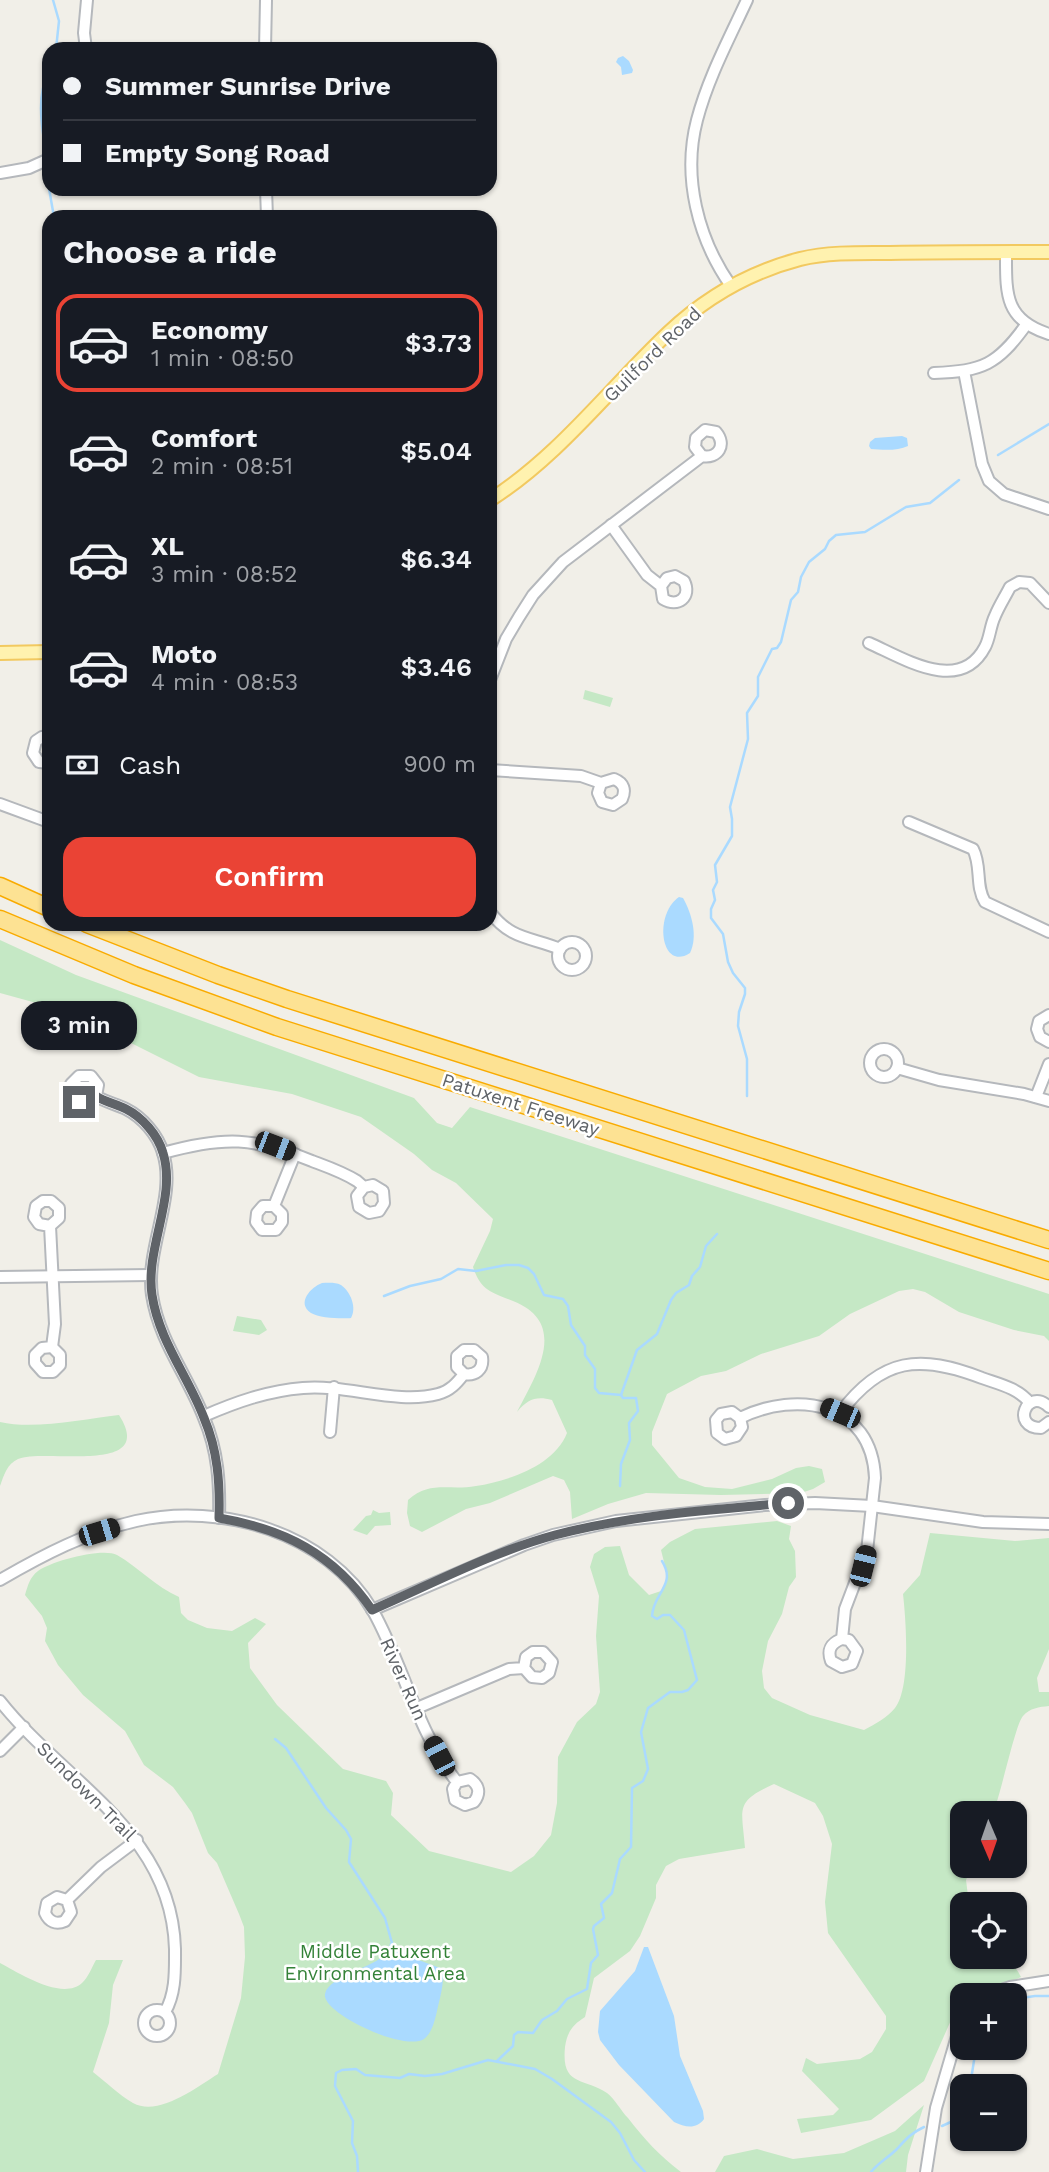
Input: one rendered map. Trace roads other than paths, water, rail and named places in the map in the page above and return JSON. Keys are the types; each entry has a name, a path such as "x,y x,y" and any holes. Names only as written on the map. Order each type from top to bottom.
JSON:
{"highway":[{"path":"0,886 42,905"},
{"name":"Patuxent Freeway","path":"0,919 134,975 277,1027 1049,1271"},
{"name":"Patuxent Freeway","path":"105,931 287,999 1049,1240"}],"main road":[{"name":"Guilford Road","path":"497,495 557,448 681,321 730,286 770,269 816,256 1049,252"},
{"path":"0,653 42,652"}],"street":[{"path":"85,42 88,0"},
{"path":"265,42 266,0"},
{"path":"730,286 714,260 701,228 695,198 692,158 696,123 707,90 747,0"},
{"path":"0,173 29,168 42,162"},
{"path":"1006,252 1009,302 1018,318 1026,325 1049,334"},
{"path":"934,373 978,368 1007,350 1026,325"},
{"path":"964,371 982,464 989,481 1003,495 1049,509"},
{"path":"497,662 506,639 533,595 563,562 702,456"},
{"path":"611,525 647,575 661,586"},
{"path":"869,643 928,669 957,670 981,654 995,616 1014,584 1030,583 1049,603"},
{"path":"42,739 36,741 33,753 42,762"},
{"path":"497,770 581,776 601,783"},
{"path":"0,804 42,819"},
{"path":"909,822 973,849 978,861 980,891 985,902 1049,932"},
{"path":"497,919 516,935 560,949"},
{"path":"1049,1015 1039,1021 1037,1028 1040,1037 1049,1042"},
{"path":"1036,1097 1049,1064"},
{"path":"897,1068 950,1083 1049,1101"},
{"path":"96,1096 126,1109 140,1119 153,1133 163,1153 166,1184 150,1275 152,1298 162,1333 204,1416 218,1465 219,1518"},
{"path":"163,1153 198,1143 237,1141 275,1146 347,1175 363,1187"},
{"path":"274,1206 295,1154"},
{"path":"50,1226 55,1324 52,1347"},
{"path":"0,1277 150,1275"},
{"path":"840,1413 869,1381 892,1368 921,1363 955,1368 1016,1391 1030,1402 1041,1401 1049,1407"},
{"path":"204,1416 238,1401 300,1388 334,1387 426,1395 446,1391 464,1374"},
{"path":"330,1432 334,1387"},
{"path":"1030,1402 1024,1412 1026,1422 1036,1428 1049,1422"},
{"path":"740,1418 765,1407 793,1403 818,1406 840,1413 858,1430 872,1455 875,1478 863,1566 845,1609 842,1639"},
{"path":"372,1610 524,1545 553,1535 616,1521 788,1503 872,1506 983,1522 1049,1524"},
{"name":"River Run","path":"0,1580 73,1542 133,1522 168,1517 219,1518 269,1530 304,1545 350,1580 372,1610 439,1756 457,1782"},
{"path":"417,1708 509,1669 524,1668"},
{"name":"Sundown Trail","path":"0,1701 118,1819 156,1870 167,1898 175,1945 174,1990 165,2012"},
{"path":"0,1751 24,1727"},
{"path":"67,1900 101,1867 136,1840"},
{"path":"1027,1985 1049,1982"},
{"path":"926,2172 936,2108 950,2060"}],"water":[{"path":"623,56 629,61 632,73 622,75 621,67 616,62"},
{"path":"875,438 907,438 908,446 904,448 880,450 871,449 869,446"},
{"path":"679,897 683,898 689,911 694,932 690,953 680,957 672,955 667,948 663,928 671,905"},
{"path":"322,1283 339,1284 345,1288 353,1305 351,1318 319,1316 307,1309 307,1296"},
{"path":"390,1943 409,1956 442,1969 443,1984 431,2030 424,2039 414,2042 383,2035 349,2020 327,2002 325,1994 328,1987 335,1982 380,1958 386,1953"},
{"path":"644,1947 648,1947 674,2016 680,2056 703,2111 704,2119 694,2126 674,2122 619,2065 600,2040 600,2011 635,1971"}],"waterway":[{"path":"53,0 59,21 57,42"},
{"path":"42,94 42,125"},
{"path":"50,196 53,210"},
{"path":"998,455 1049,424"},
{"path":"747,1096 747,1059 738,1026 745,988 728,962 723,934 711,918 711,909 715,900 713,890 717,882 715,865 732,836 730,807 748,739 747,713 758,696 758,677 772,649 777,648 781,642 791,600 798,592 801,577 809,562 825,549 829,541 836,535 865,532 906,507 930,503 959,480"},
{"path":"620,1486 621,1464 630,1440 629,1423 638,1411 636,1398 623,1398 621,1395 637,1350 657,1334 671,1300 676,1293 689,1285 692,1276 700,1267 706,1246 717,1234"},
{"path":"384,1296 410,1286 441,1279 458,1269 476,1271 506,1265 528,1268 534,1274 544,1295 563,1299 568,1306 571,1325 585,1346 585,1355 595,1369 595,1388 599,1393 621,1395"},
{"path":"497,2061 513,2046 514,2035 518,2032 533,2033 542,2020 557,2011 567,1999 587,1989 591,1963 598,1955 593,1929 604,1918 601,1904 612,1893 620,1859 631,1847 632,1788 643,1781 648,1769 641,1732 648,1708 670,1692 688,1690 697,1680 684,1630 670,1615 657,1619 652,1616 653,1608 666,1583 666,1569 662,1561"},
{"path":"275,1739 286,1748 326,1808 346,1830 351,1839 349,1862 385,1918 392,1943"},
{"path":"1027,1997 1049,1996"},
{"path":"358,2172 357,2156 352,2143 353,2121 335,2086 336,2073 356,2069 365,2075 400,2078 409,2074 425,2076 442,2074 488,2060 535,2069 552,2079 611,2122 634,2160 645,2172"},
{"path":"972,2074 974,2060"},
{"path":"942,2126 950,2122"},
{"path":"871,2172 909,2136 924,2127"}],"park label":[{"name":"Middle Patuxent Environmental Area","path":"375,1962"}]}
